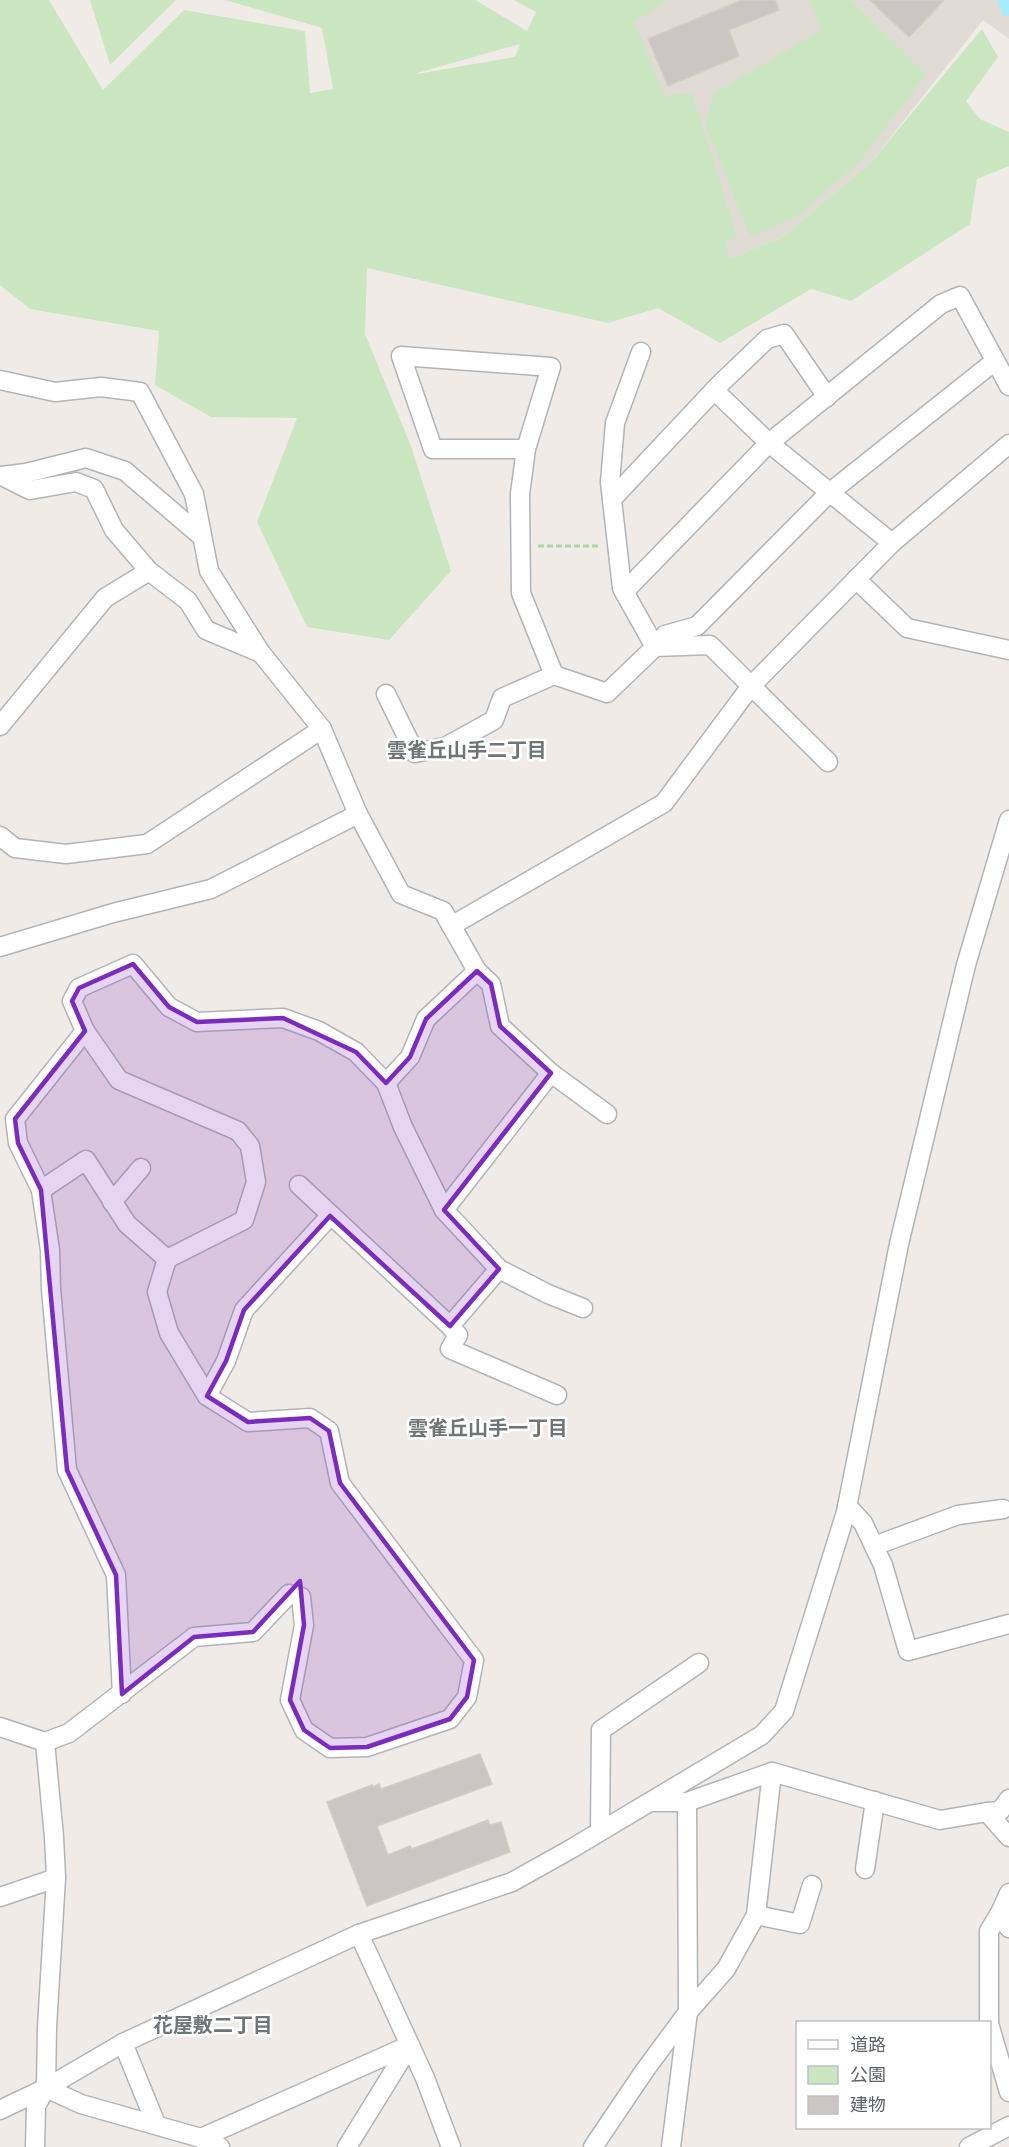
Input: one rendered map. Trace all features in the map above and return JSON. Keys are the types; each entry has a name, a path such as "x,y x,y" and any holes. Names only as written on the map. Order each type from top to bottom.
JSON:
{"street":[{"path":"624,592 769,443 941,304 960,296 1009,386"},
{"path":"612,499 714,390 767,339 784,334 827,397"},
{"path":"640,352 615,423 610,482 622,588 655,647"},
{"path":"526,449 433,448 400,356 550,367 526,449 520,494 521,593 555,675"},
{"path":"386,694 415,753 445,747 494,720 502,698 555,675 607,693 665,635 697,626 829,493 995,361"},
{"path":"0,380 56,392 101,387 140,392 194,494 209,571 261,653 322,729 358,814 401,894 443,911 477,970 491,984 501,1026 551,1072 608,1114"},
{"path":"714,390 769,443 892,543"},
{"path":"451,926 664,803 751,686 892,543 1009,444"},
{"path":"1,476 86,458 125,471 201,536"},
{"path":"1,476 30,489 76,482 94,489 114,531 149,571 188,601 206,630 261,653"},
{"path":"0,726 105,598 149,571"},
{"path":"856,579 908,628 1009,650"},
{"path":"655,647 710,645 828,762"},
{"path":"0,836 15,848 66,854 147,844 322,729"},
{"path":"0,947 113,913 211,889 358,814"},
{"path":"0,2110 46,2088 123,2043 359,1934 512,1882 571,1850 762,1735 784,1711 847,1506 898,1244 966,966 1009,820"},
{"path":"0,1727 45,1742 69,1734 194,1637 253,1632 289,1594 301,1597 304,1625 290,1700 304,1730 330,1748 367,1747 450,1719 467,1697 474,1660 340,1483 329,1431 310,1418 248,1422 207,1396 169,1334 158,1292 167,1259 244,1220 256,1182 250,1146 238,1131 119,1080 85,1031 72,1001 79,988 133,964 169,1007 197,1022 283,1018 319,1031 356,1052 386,1083 403,1127 444,1210 499,1269 548,1294 583,1308"},
{"path":"386,1083 410,1057 426,1019 477,970"},
{"path":"85,1031 15,1119 18,1143 41,1190 50,1250 51,1289 67,1470 116,1575 122,1694"},
{"path":"444,1210 551,1072"},
{"path":"41,1190 86,1160 127,1224 167,1259"},
{"path":"112,1202 141,1168"},
{"path":"299,1185 450,1326 458,1335 450,1349 557,1395"},
{"path":"207,1396 226,1361 244,1310 330,1215"},
{"path":"450,1326 499,1269"},
{"path":"847,1506 863,1522 883,1565 908,1650 1009,1624"},
{"path":"874,1546 958,1515 1003,1509"},
{"path":"600,1831 601,1730 699,1663"},
{"path":"35,2147 36,2106 46,2088 47,2027 56,1878 45,1742"},
{"path":"649,1802 687,1802 772,1772 940,1820 1000,1811 1009,1799"},
{"path":"593,2147 688,2012 726,1969 756,1916 772,1772"},
{"path":"671,2147 688,2012 687,1802"},
{"path":"865,1869 875,1802"},
{"path":"987,1812 1009,1838"},
{"path":"0,1897 56,1878"},
{"path":"756,1916 800,1924 812,1886"},
{"path":"989,2021 989,1931 1004,1921 1009,1893"},
{"path":"359,1934 410,2045 451,2147"},
{"path":"991,2030 1009,2092"},
{"path":"123,2043 156,2124"},
{"path":"201,2138 410,2045"},
{"path":"346,2147 410,2045"},
{"path":"46,2088 81,2104 156,2124 201,2138 220,2147"},
{"path":"969,2147 1009,2126"}],"path":[{"path":"521,546 617,546"}],"highlighted area":[{"path":"133,964 169,1007 197,1022 283,1018 356,1052 386,1083 410,1057 426,1019 477,971 491,984 500,1026 551,1073 444,1210 499,1269 450,1326 330,1216 244,1310 226,1361 207,1396 248,1422 310,1418 329,1431 340,1483 474,1660 467,1697 450,1719 367,1747 330,1748 304,1730 290,1700 304,1625 300,1581 253,1632 194,1637 122,1694 116,1575 67,1470 41,1190 18,1143 15,1119 85,1031 72,1001 79,988"}],"shaded area":[{"path":"661,0 1009,0 1009,39 983,20 871,162 783,237 729,259 618,26"}],"green space":[{"path":"0,0 49,0 103,90 184,10 305,31 310,93 333,89 322,28 225,0 475,0 527,31 536,12 514,0 669,0 634,21 665,96 692,93 737,237 725,242 729,259 783,237 871,162 982,29 998,57 966,101 980,119 1009,132 1009,166 977,179 970,224 851,301 811,289 720,343 658,308 608,323 367,268 365,334 411,446 451,571 389,640 307,627 257,522 297,418 211,417 155,385 159,331 30,309 0,285","holes":["520,44 515,57 417,74"]},
{"path":"90,0 176,0 110,65"},
{"path":"809,0 851,0 926,74 859,162 798,216 750,237 705,124 714,93 822,30"}],"water":[{"path":"997,0 1009,0 1009,15 1004,17"}],"building":[{"path":"742,0 775,0 779,10 729,30 739,56 668,86 648,39"},
{"path":"870,0 944,0 909,37"},
{"path":"480,1754 492,1784 377,1826 388,1855 410,1846 412,1849 488,1820 490,1825 501,1822 510,1852 367,1906 327,1802 372,1785 373,1787 379,1784 381,1789"}],"district":[{"name":"雲雀丘山手二丁目","path":"467,751"},
{"name":"雲雀丘山手一丁目","path":"488,1429"},
{"name":"花屋敷二丁目","path":"213,2026"}]}
